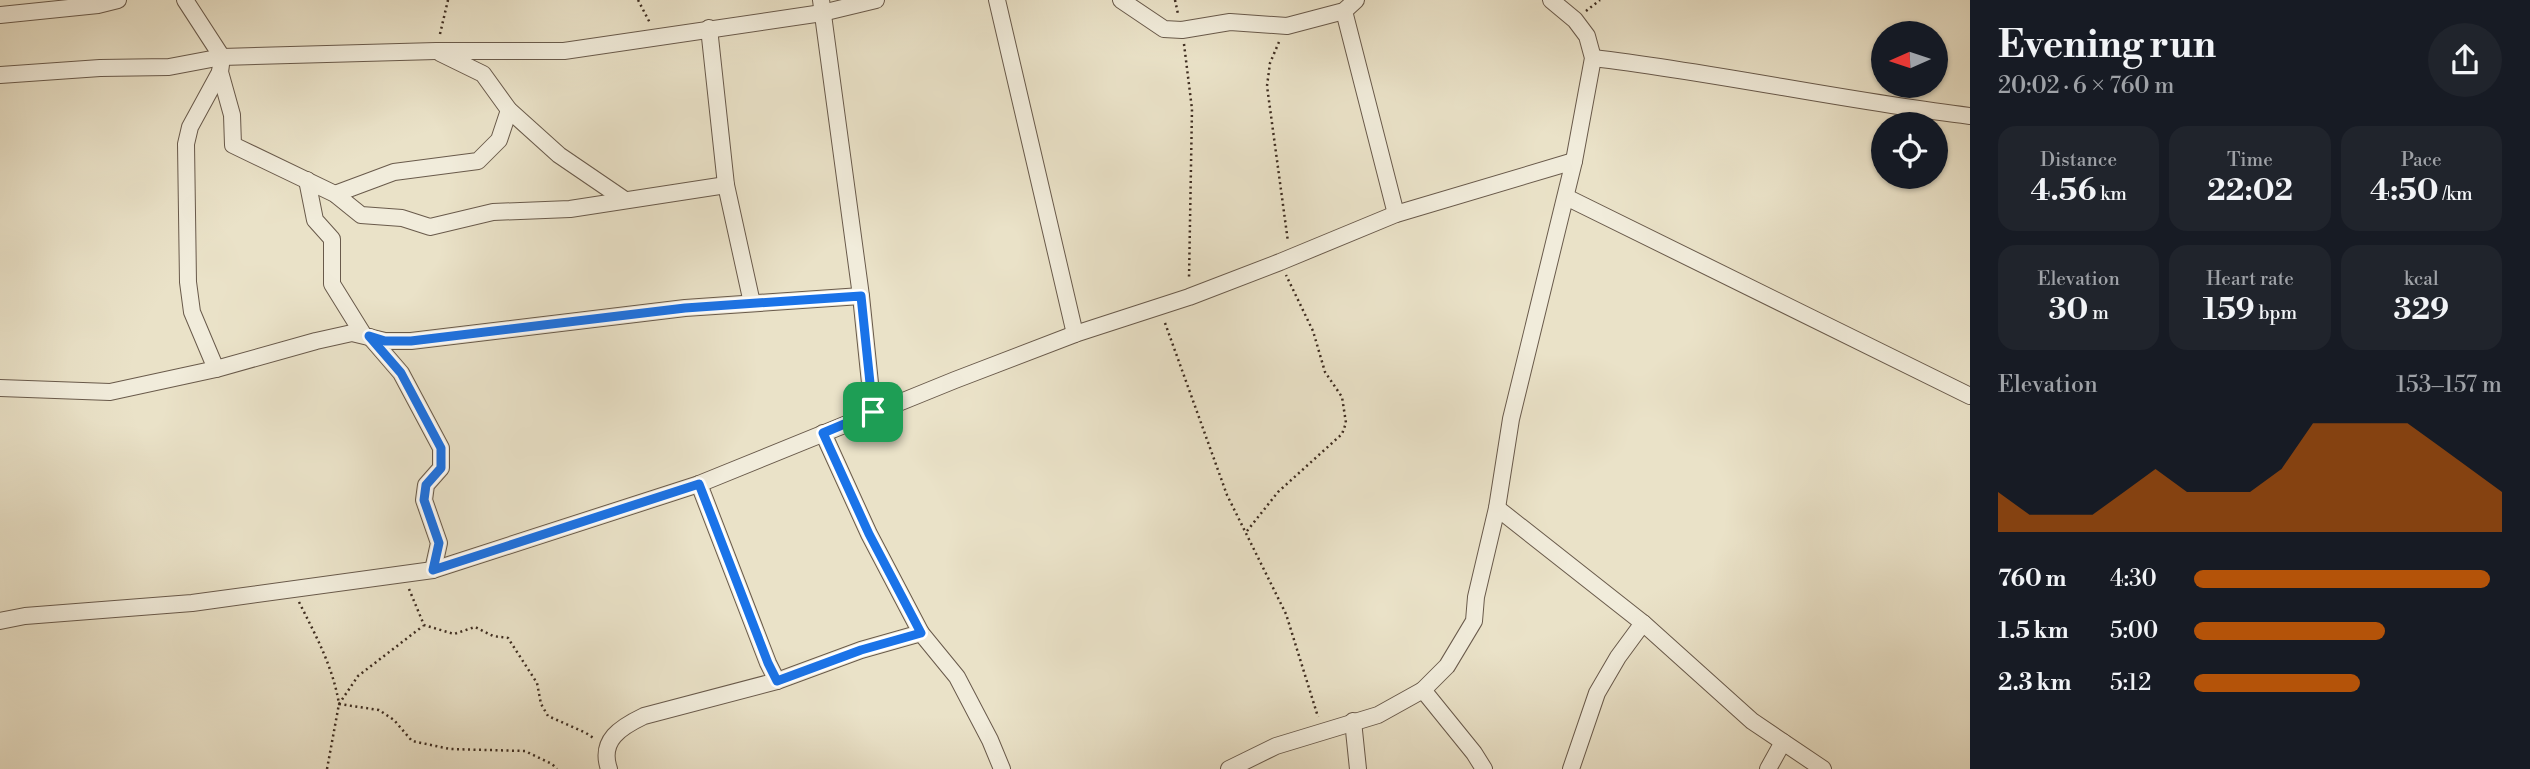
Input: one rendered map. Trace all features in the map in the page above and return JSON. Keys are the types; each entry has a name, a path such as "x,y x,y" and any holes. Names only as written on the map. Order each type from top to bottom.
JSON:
{"street":[{"path":"0,15 97,5 118,0"},
{"path":"185,0 221,64 232,115 233,145 335,194 361,215 402,218 430,227 493,212 570,209 726,185"},
{"path":"0,75 436,51 564,51 659,38 821,6 876,0"},
{"path":"996,0 1075,334"},
{"path":"1121,0 1164,29 1182,30 1230,22 1287,26 1350,6 1396,214"},
{"path":"1229,769 1276,746 1378,715 1423,690 1447,666 1474,621 1476,597 1497,508 1511,419 1566,197 1593,58 1587,36 1575,20 1551,0"},
{"path":"821,6 861,296 873,412"},
{"path":"709,28 726,185 752,303"},
{"path":"436,51 483,74 509,110 559,155 625,200"},
{"path":"1593,58 1674,67 1896,107 1970,116"},
{"path":"216,369 192,312 188,282 186,144 190,127 221,64"},
{"path":"335,194 394,172 478,161 499,140 509,110"},
{"path":"0,621 25,616 192,603 433,570 699,484 873,412 1075,334 1189,297 1396,214 1574,161"},
{"path":"307,180 314,220 332,239 332,284 366,335 401,373 441,448 441,468 426,485 424,500 439,543 433,570"},
{"path":"1566,197 1970,396"},
{"path":"0,388 110,392 216,369 352,333 385,341 411,341 685,308 861,296"},
{"path":"823,433 869,534 921,633 957,677 1002,769"},
{"path":"699,484 777,681"},
{"path":"1497,508 1643,623 1752,721 1823,769"},
{"path":"1571,769 1597,693 1618,657 1643,623"},
{"path":"609,769 606,748 611,738 624,726 644,716 777,681 861,650 921,633"},
{"path":"1423,690 1484,769"},
{"path":"1353,721 1357,769"},
{"path":"1768,769 1783,742"}],"path":[{"path":"436,51 448,0"},
{"path":"638,0 659,38"},
{"path":"1246,531 1278,492 1342,434 1346,422 1342,397 1325,372 1287,259 1289,243 1267,86 1270,63 1287,26"},
{"path":"1182,30 1192,109 1189,297"},
{"path":"1160,307 1227,495 1286,614 1322,730"},
{"path":"403,574 424,625"},
{"path":"293,591 326,656 336,684 339,704 327,769"},
{"path":"339,704 358,676 424,625"},
{"path":"424,625 454,634 475,627 494,636 508,638 537,683 541,704 548,716 586,733 606,748"},
{"path":"339,704 379,710 394,720 412,741 450,749 525,751 557,769"}],"route":[{"path":"861,296 873,412 823,433 869,534 921,633 861,650 777,681 699,484 433,570 439,543 424,500 426,485 441,468 441,448 401,373 369,336 385,341 411,341 685,308 861,296"}]}
